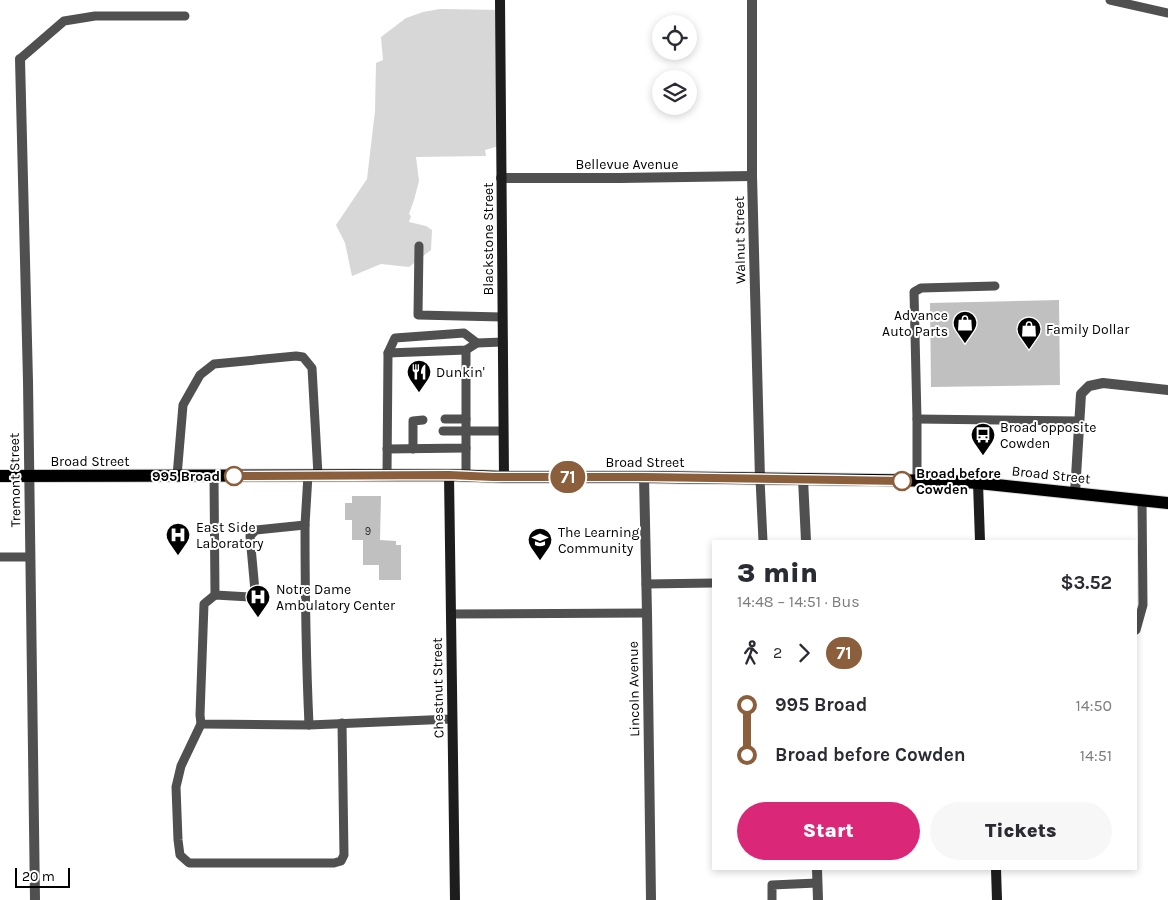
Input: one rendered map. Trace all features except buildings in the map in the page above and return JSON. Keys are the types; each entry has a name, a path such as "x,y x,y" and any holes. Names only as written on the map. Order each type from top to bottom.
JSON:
{"main road":[{"name":"Broad Street","path":"0,476 449,475 917,481 978,483 1168,503"}],"street":[{"name":"Blackstone Street","path":"500,0 504,477"},
{"name":"Walnut Street","path":"752,0 752,176 760,479"},
{"name":"Tremont Street","path":"20,59 28,381 35,900"},
{"name":"Bellevue Avenue","path":"501,178 752,176"},
{"path":"1075,493 1081,394 1089,386 1103,383 1168,390"},
{"name":"Chestnut Street","path":"449,475 455,900"},
{"name":"Lincoln Avenue","path":"644,477 651,900"},
{"path":"803,480 806,540"},
{"path":"978,483 980,540"},
{"path":"817,870 818,900"},
{"path":"996,870 997,900"}],"lane":[{"path":"1110,0 1168,13"},
{"path":"20,59 64,21 95,16 185,16"},
{"path":"418,246 418,315 502,317"},
{"path":"917,481 914,292 921,288 995,286"},
{"path":"387,475 388,353 395,338 464,333 477,342 503,342"},
{"path":"388,353 466,350 477,342"},
{"path":"466,350 466,476"},
{"path":"177,476 183,405 200,375 214,364 296,356 303,357 312,368 313,475 305,525 305,621 309,724"},
{"path":"444,419 466,419"},
{"path":"917,419 1079,421"},
{"path":"413,449 413,421 423,420"},
{"path":"443,431 503,431"},
{"path":"413,432 423,432"},
{"path":"387,449 466,448"},
{"path":"214,476 215,595"},
{"path":"760,479 763,540"},
{"path":"1137,626 1143,605 1142,500"},
{"path":"305,525 256,530 250,536 255,591 250,597 215,595 204,604 201,724 181,766 176,787 180,855 189,863 334,863 342,861 344,855 342,723"},
{"path":"0,557 30,557"},
{"path":"646,584 712,583"},
{"path":"451,614 647,613"},
{"path":"201,724 309,724 452,719"},
{"path":"772,900 772,886 817,883"}],"shaded area":[{"path":"440,9 504,10 506,144 485,150 486,156 416,157 419,181 409,214 411,216 409,222 426,226 432,230 431,250 409,267 381,264 352,276 345,243 336,225 367,179 375,111 376,63 383,60 381,37 406,18"}],"bus line":[{"name":"71","path":"234,476 449,475 902,481"}],"place":[{"name":"Advance Auto Parts","path":"965,344"},
{"name":"Family Dollar","path":"1029,350"},
{"name":"Dunkin'","path":"419,393"},
{"name":"Broad opposite Cowden","path":"983,456"},
{"name":"995 Broad","path":"234,476"},
{"name":"Broad before Cowden","path":"902,481"},
{"name":"East Side Laboratory","path":"178,556"},
{"name":"The Learning Community","path":"540,561"},
{"name":"Notre Dame Ambulatory Center","path":"258,618"}]}
